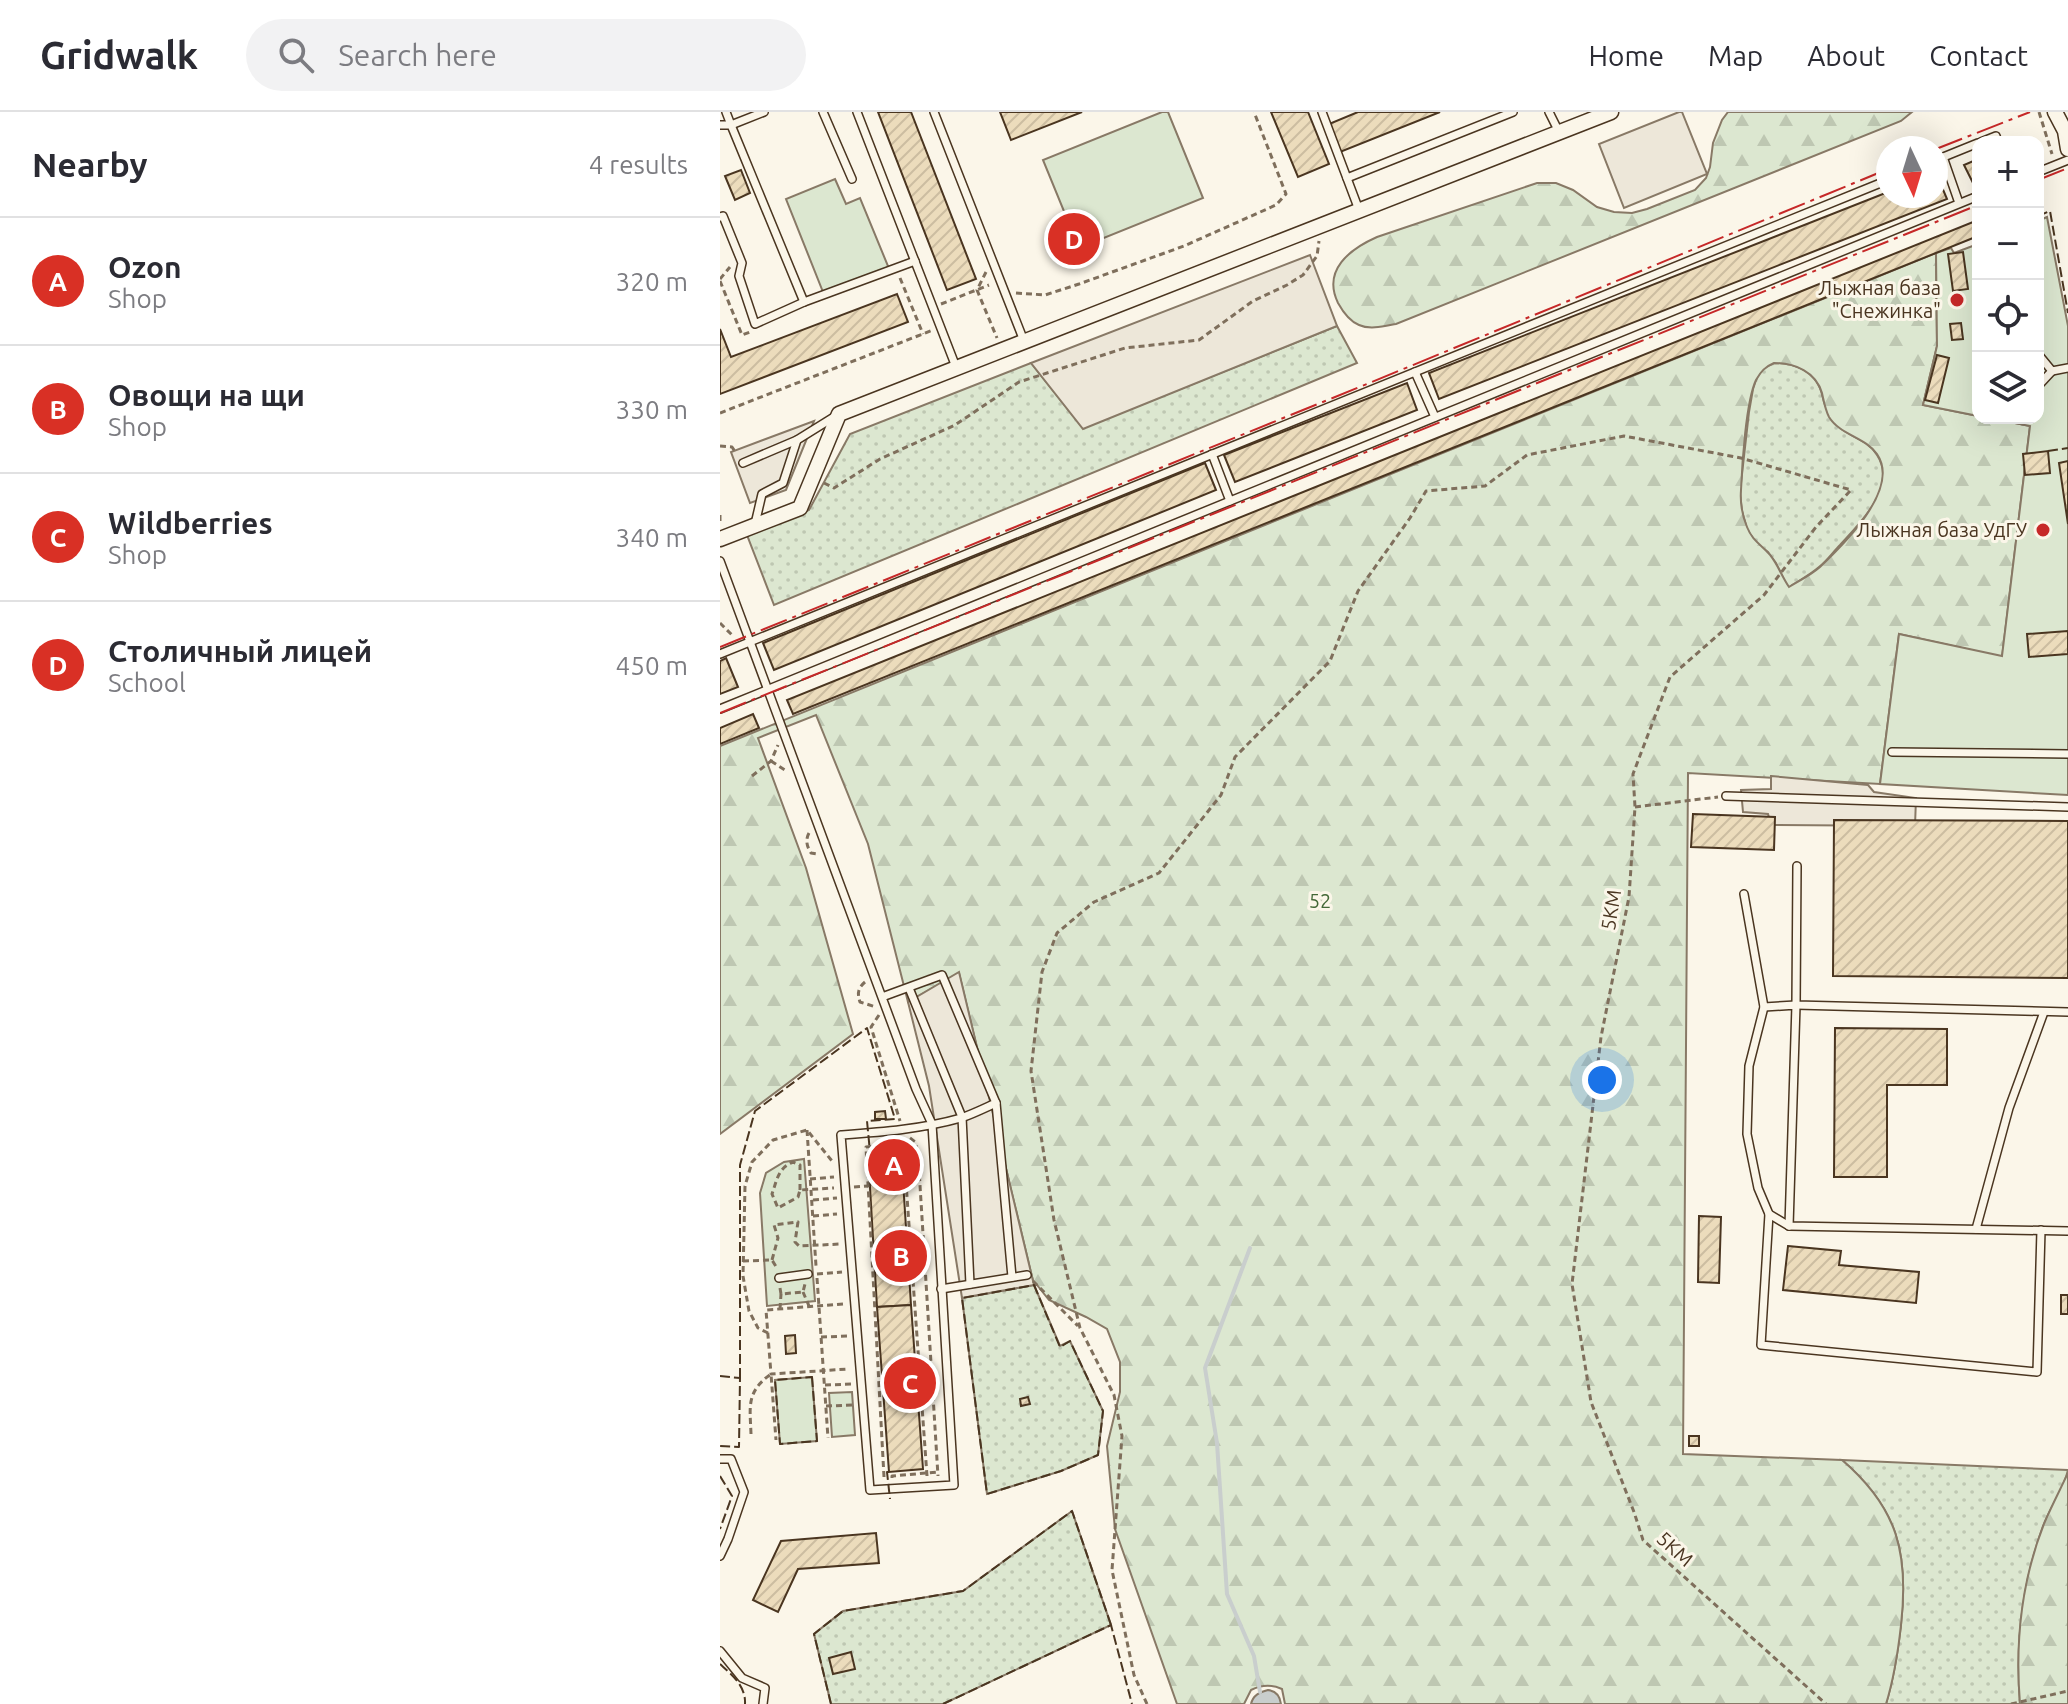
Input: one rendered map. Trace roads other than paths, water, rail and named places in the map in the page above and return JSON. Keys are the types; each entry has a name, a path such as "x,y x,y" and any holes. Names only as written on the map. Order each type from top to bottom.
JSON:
{"street":[{"path":"720,539 800,508 839,414 1611,112"},
{"path":"2055,112 2066,131 2068,149"}],"lane":[{"path":"726,112 804,302"},
{"path":"720,125 731,125 764,112"},
{"path":"823,112 852,179"},
{"path":"857,112 956,367"},
{"path":"934,112 1024,341"},
{"path":"1322,112 1359,210"},
{"path":"1347,178 1513,112"},
{"path":"1549,112 1559,132"},
{"path":"1948,156 1972,146"},
{"path":"2044,170 2068,160"},
{"path":"1948,178 1959,203"},
{"path":"720,654 1876,185"},
{"path":"720,709 1972,198"},
{"path":"720,217 723,216 742,263 739,276 755,324 804,302 915,261"},
{"path":"2044,361 2052,371"},
{"path":"2044,380 2052,371 2068,368"},
{"path":"1415,372 1435,417"},
{"path":"743,463 797,440 839,414"},
{"path":"754,526 762,494 783,483 797,440"},
{"path":"1212,454 1230,501"},
{"path":"720,561 747,644 768,689 916,1089 932,1124 954,1485 928,1484 870,1490 841,1135 932,1124 962,1117 996,1103"},
{"path":"1892,752 2068,754"},
{"path":"1726,796 2068,807"},
{"path":"1789,1226 1797,866"},
{"path":"1744,894 1764,1007 1749,1066 1747,1134 1758,1188 1769,1214 1761,1345 2037,1372 2041,1230"},
{"path":"882,997 942,975 996,1103 1012,1277"},
{"path":"909,988 962,1117 970,1284"},
{"path":"1764,1007 1796,1005 2068,1012"},
{"path":"1976,1229 2009,1108 2044,1012"},
{"path":"1769,1214 1789,1226 2068,1231"},
{"path":"779,1278 808,1274"},
{"path":"941,1289 1027,1275"},
{"path":"720,1459 731,1459 744,1492 720,1556"},
{"path":"720,1651 742,1678 765,1688 763,1704"}],"waterway":[{"path":"1250,1248 1205,1368 1217,1443 1227,1594 1254,1656 1260,1692"}],"place":[{"name":"Столичный лицей","path":"1074,239"},
{"name":"Лыжная база \"Снежинка\"","path":"1957,300"},
{"name":"Лыжная база УдГУ","path":"2043,530"},
{"name":"Ozon","path":"894,1165"},
{"name":"Овощи на щи","path":"901,1256"},
{"name":"Wildberries","path":"910,1383"}],"park label":[{"name":"52","path":"1320,901"}]}
